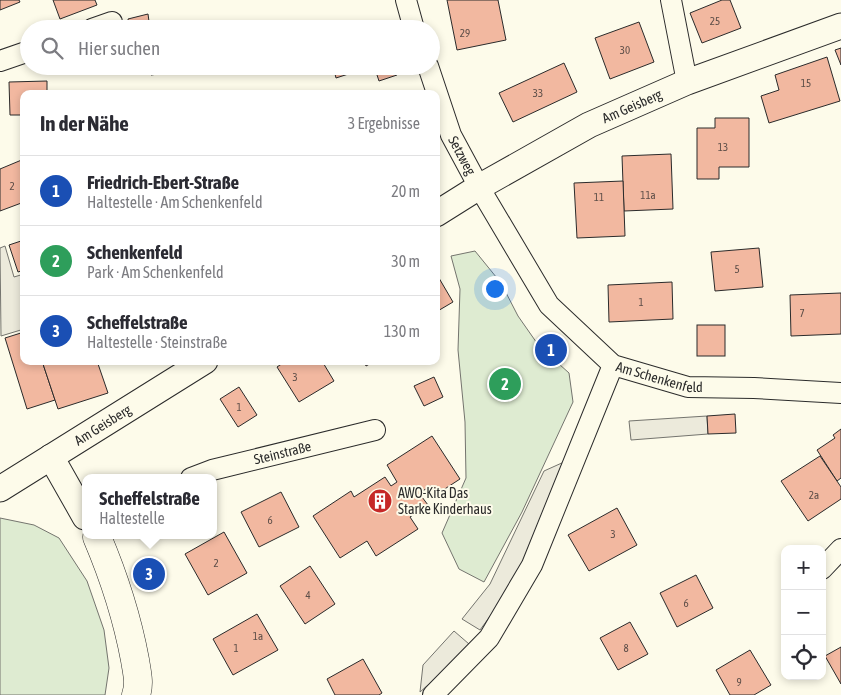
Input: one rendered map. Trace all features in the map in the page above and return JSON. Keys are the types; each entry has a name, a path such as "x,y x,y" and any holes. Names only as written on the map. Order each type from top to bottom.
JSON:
{"main road":[{"path":"98,539 114,577 129,630 139,686 136,695"}],"street":[{"path":"406,0 412,20"},
{"path":"671,0 687,82"},
{"name":"Am Geisberg","path":"440,211 479,187 589,126 687,82 841,26"},
{"path":"0,61 20,54"},
{"name":"Setzweg","path":"431,75 436,90"},
{"name":"Setzweg","path":"440,101 451,134 479,187"},
{"name":"Am Schenkenfeld","path":"479,187 549,305 613,366 688,387 754,388 841,393"},
{"name":"Am Geisberg","path":"0,489 199,365"},
{"path":"433,695 489,638 532,566 613,366"},
{"name":"Steinstraße","path":"202,474 375,430"},
{"path":"51,457 82,509"},
{"path":"826,565 841,549"}],"green space":[{"path":"475,251 501,283 518,316 539,346 569,373 573,402 522,512 484,582 459,569 442,533 466,478 465,422 458,350 460,289 451,256"},
{"path":"0,518 34,525 59,538 87,581 104,630 109,668 105,695 0,695"}],"shaded area":[{"path":"5,246 14,277 20,275 20,330 1,336 0,248"},
{"path":"707,416 708,434 631,440 629,421"},
{"path":"564,462 526,556 499,604 480,630 462,619 490,584 544,471"},
{"path":"454,631 469,644 452,664 420,692 423,665"}],"building":[{"path":"0,0 19,0 20,2 0,10"},
{"path":"53,0 95,0 97,5 60,19"},
{"path":"447,0 498,0 506,40 457,50"},
{"path":"722,0 730,0 741,28 702,43 690,13"},
{"path":"148,14 149,20 128,20"},
{"path":"639,22 654,62 610,79 595,38"},
{"path":"841,48 841,65 835,50"},
{"path":"827,57 840,101 769,123 761,96 779,90 775,75"},
{"path":"564,63 577,92 513,122 499,93"},
{"path":"377,75 397,75 379,81"},
{"path":"47,81 47,90 20,90 20,115 10,115 9,82"},
{"path":"715,118 749,118 749,167 719,167 719,179 697,179 697,128 715,128"},
{"path":"671,154 673,209 624,211 622,156"},
{"path":"20,161 20,204 0,211 0,169"},
{"path":"623,181 625,236 577,238 574,183"},
{"path":"20,241 20,271 18,272 9,245"},
{"path":"759,248 763,287 715,291 711,252"},
{"path":"440,280 453,302 440,310"},
{"path":"672,282 673,319 609,322 608,285"},
{"path":"841,293 841,334 791,336 790,295"},
{"path":"697,325 725,325 725,356 697,356"},
{"path":"20,333 20,365 43,365 55,400 27,409 5,338"},
{"path":"43,365 98,365 108,393 58,409"},
{"path":"280,365 324,365 334,381 299,402 277,367"},
{"path":"434,377 443,397 424,406 414,386"},
{"path":"239,387 257,415 238,427 220,399"},
{"path":"735,414 736,433 708,434 707,416"},
{"path":"841,429 841,478 837,481 817,450 835,438 833,435"},
{"name":"AWO-Kita Das Starke Kinderhaus","path":"432,436 460,479 437,494 431,486 419,493 428,505 410,517 418,529 376,556 367,541 340,558 313,516 351,491 354,497 385,477 391,486 397,482 387,465"},
{"path":"820,456 841,487 841,499 808,521 781,481"},
{"path":"281,492 299,527 259,547 241,512"},
{"path":"617,508 637,545 589,571 568,535"},
{"path":"224,532 247,573 208,595 185,554 212,539 217,539 217,536"},
{"path":"310,566 335,604 305,624 280,586"},
{"path":"696,575 713,608 677,627 660,593"},
{"path":"257,614 278,650 233,675 213,639"},
{"path":"630,622 648,654 618,670 600,638"},
{"path":"841,647 841,684 826,658 826,655"},
{"path":"750,650 771,685 754,695 730,695 716,670"},
{"path":"363,659 382,693 379,695 335,695 327,679"}],"place":[{"name":"Friedrich-Ebert-Straße","path":"551,350"},
{"name":"Schenkenfeld","path":"505,384"},
{"name":"AWO-Kita Das Starke Kinderhaus","path":"380,501"},
{"name":"Scheffelstraße","path":"149,574"}]}
